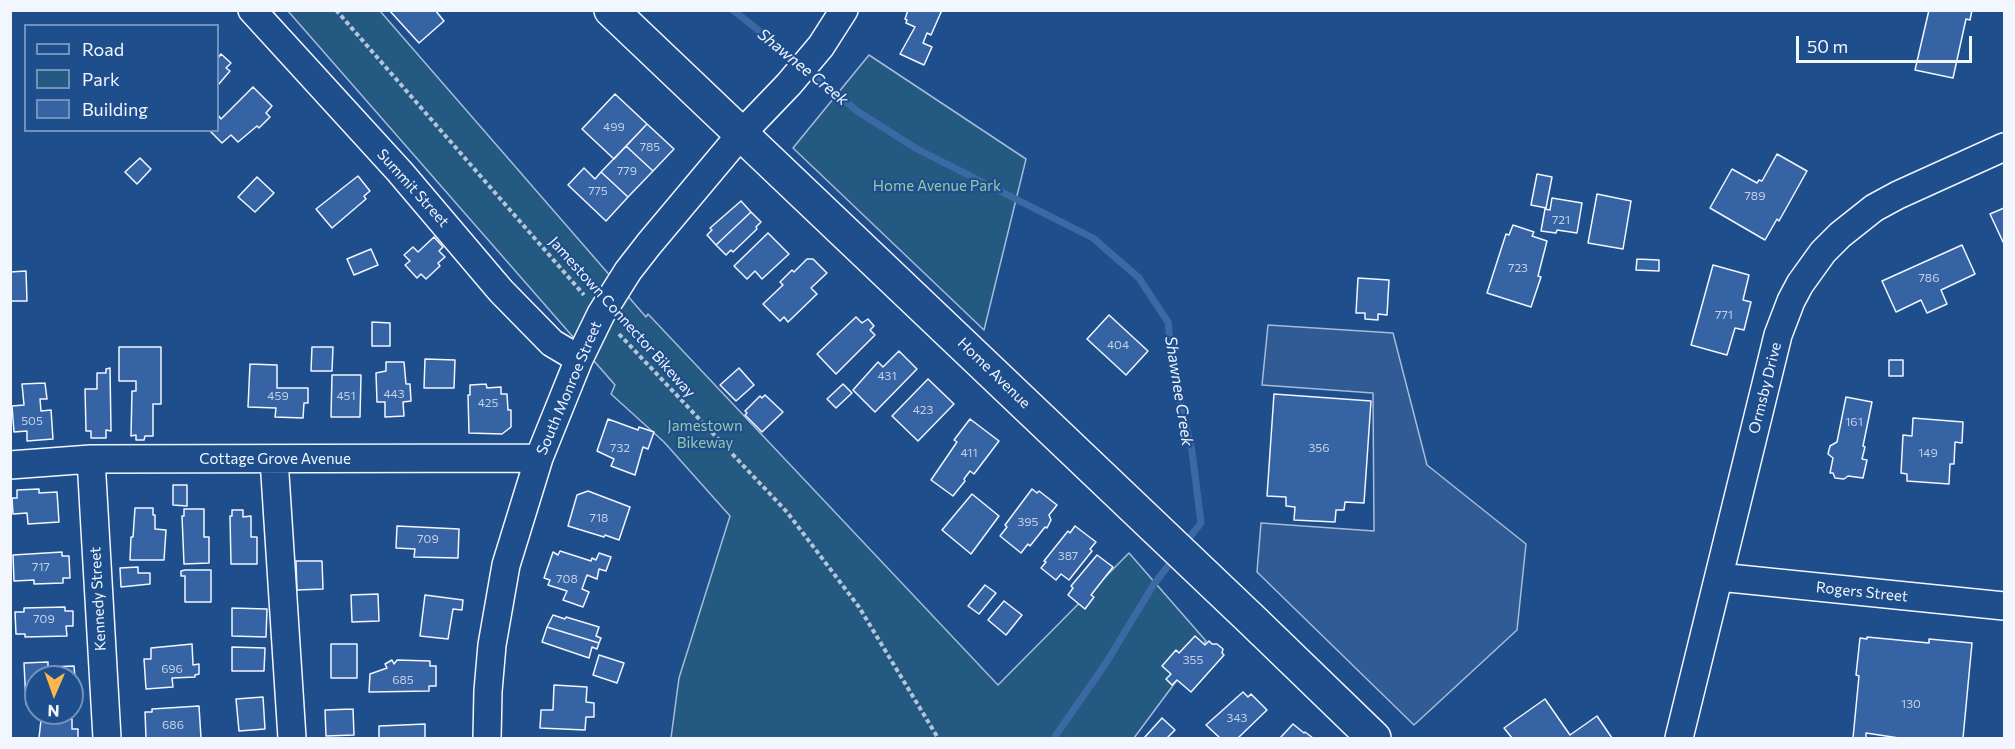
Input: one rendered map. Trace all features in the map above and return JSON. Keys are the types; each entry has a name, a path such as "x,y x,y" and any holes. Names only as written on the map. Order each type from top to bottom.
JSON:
{"main road":[{"name":"Home Avenue","path":"611,10 1374,738"}],"street":[{"name":"Summit Street","path":"252,10 400,172 501,291 552,343 579,359"},
{"name":"South Monroe Street","path":"488,738 488,691 497,610 506,565 539,458 579,359 601,314 628,271 649,244 742,133 789,84 821,46 844,10"},
{"name":"Ormsby Drive","path":"1679,738 1778,334 1800,284 1834,240 1874,208 2004,147"},
{"name":"Cottage Grove Avenue","path":"10,465 91,459 539,458"},
{"name":"Kennedy Street","path":"91,459 107,738"},
{"path":"274,459 292,738"},
{"name":"Rogers Street","path":"1719,578 2004,606"}],"path":[{"name":"Jamestown Connector Bikeway","path":"336,10 601,314 787,512 859,607 938,738"}],"green space":[{"name":"Jamestown Bikeway","path":"288,11 380,11 646,317 648,314 998,685 1129,553 1206,641 1134,738 671,738 679,678 730,516 664,442 611,394 615,385"},
{"name":"Home Avenue Park","path":"869,55 1026,159 984,330 793,148"}],"shaded area":[{"path":"1268,325 1393,333 1427,465 1526,544 1517,630 1414,725 1257,572 1261,523 1374,531 1373,393 1262,385"}],"building":[{"path":"389,10 435,10 444,21 419,43"},
{"path":"908,10 942,10 931,35 927,33 923,43 932,47 924,65 900,54 915,27 906,23"},
{"path":"1929,10 1972,10 1970,20 1966,19 1953,78 1915,70"},
{"path":"221,54 231,63 226,68 230,71 219,84 219,57"},
{"path":"253,87 272,106 266,113 270,117 259,128 257,126 238,142 231,135 222,143 211,132 219,132 219,116 221,119"},
{"path":"615,94 647,124 614,159 582,129"},
{"path":"647,124 674,149 653,171 626,146"},
{"path":"626,146 653,171 628,197 601,172"},
{"path":"1777,154 1807,171 1779,221 1777,219 1765,240 1710,208 1732,169 1757,183 1759,180 1762,181"},
{"path":"140,158 151,169 137,184 125,172"},
{"path":"584,168 595,179 601,172 628,197 606,221 568,185"},
{"path":"1537,174 1552,177 1546,208 1531,205"},
{"path":"358,176 370,191 364,196 366,199 332,228 316,209"},
{"path":"257,177 274,193 255,212 238,197"},
{"path":"1597,194 1631,201 1623,249 1588,243"},
{"path":"1552,198 1582,203 1577,233 1557,230 1556,233 1541,231 1545,209 1550,210"},
{"path":"741,201 751,212 716,245 707,235 712,230 710,228"},
{"path":"2004,208 2004,241 2003,242 1990,214"},
{"path":"751,212 761,222 756,227 757,229 733,252 731,250 726,255 716,245"},
{"path":"1513,225 1534,232 1532,236 1547,241 1538,276 1541,277 1531,307 1487,293 1506,234 1509,235"},
{"path":"768,233 789,254 762,279 755,271 747,279 734,266"},
{"path":"434,237 443,247 439,251 445,257 438,263 440,266 426,279 421,274 417,278 405,265 410,261 404,255 413,247 418,252"},
{"path":"1962,245 1975,274 1941,290 1947,304 1927,313 1921,300 1896,312 1882,281"},
{"path":"371,249 378,265 354,275 347,259"},
{"path":"807,259 813,259 827,273 811,288 817,294 788,322 784,317 780,321 763,304 783,285 780,282"},
{"path":"1637,259 1659,260 1659,271 1636,270"},
{"path":"1713,265 1749,275 1743,300 1751,302 1744,330 1735,328 1727,355 1691,345"},
{"path":"26,271 27,301 10,301 10,272"},
{"path":"1358,278 1389,280 1387,315 1378,314 1378,320 1365,319 1365,313 1356,313"},
{"path":"1109,315 1148,351 1126,375 1087,339"},
{"path":"856,317 862,323 868,319 874,326 870,330 875,335 836,374 817,354"},
{"path":"372,322 390,323 390,346 372,346"},
{"path":"119,347 161,347 161,404 153,404 153,436 145,436 144,440 136,440 136,435 131,436 132,391 136,391 136,381 119,381"},
{"path":"312,347 333,347 332,371 311,371"},
{"path":"899,351 917,369 875,412 853,390 878,362 883,367"},
{"path":"425,359 455,360 454,388 424,388"},
{"path":"1889,360 1903,360 1903,376 1889,376"},
{"path":"386,362 404,362 406,384 410,384 411,401 403,402 404,416 385,417 385,402 377,402 376,373 386,371"},
{"path":"250,364 277,365 277,388 308,388 308,403 304,403 303,418 275,417 276,408 248,407"},
{"path":"110,368 111,431 106,430 106,438 91,438 91,431 86,431 85,389 97,389 97,373 106,373 106,369"},
{"path":"739,368 754,385 736,401 720,385"},
{"path":"332,375 361,375 360,417 331,417"},
{"path":"928,379 954,404 918,441 892,416"},
{"path":"45,383 47,399 40,399 41,411 51,410 53,439 27,441 27,431 14,432 12,406 24,405 22,384"},
{"path":"486,384 487,388 501,387 501,394 507,394 508,410 511,410 511,427 502,434 469,433 470,385"},
{"path":"843,384 852,393 836,408 827,399"},
{"path":"1274,394 1371,401 1364,503 1345,502 1344,510 1336,510 1335,522 1294,520 1295,507 1286,506 1286,497 1267,496"},
{"path":"765,395 783,412 762,432 745,415 747,413 745,411 760,396 762,398"},
{"path":"1846,397 1872,402 1863,446 1865,447 1862,459 1867,460 1863,478 1848,476 1844,479 1835,478 1833,473 1830,473 1833,458 1828,454 1830,446 1837,442"},
{"path":"1913,418 1963,422 1962,443 1955,442 1954,464 1950,464 1949,484 1907,481 1907,474 1901,473 1903,435 1912,436"},
{"path":"608,419 638,430 639,427 654,432 648,449 643,447 635,475 611,466 614,459 597,451"},
{"path":"970,419 999,441 974,474 970,471 953,496 931,480 957,442 954,440"},
{"path":"173,485 187,485 187,506 173,505"},
{"path":"39,489 39,493 57,492 59,522 28,524 27,513 13,514 12,498 17,498 17,490"},
{"path":"1032,489 1037,493 1039,491 1057,505 1049,515 1051,520 1047,528 1045,527 1030,546 1028,544 1021,553 1000,536 1007,527 1005,525"},
{"path":"588,491 630,507 619,540 568,526 577,495"},
{"path":"972,494 999,516 971,554 942,530"},
{"path":"135,508 153,508 155,529 166,530 164,560 130,560"},
{"path":"184,509 204,509 204,537 209,537 209,563 184,564 182,516 184,516"},
{"path":"232,510 243,510 243,517 251,516 251,537 257,537 257,564 231,564 230,516 232,516"},
{"path":"397,526 459,529 458,558 414,557 415,549 396,548"},
{"path":"1075,526 1096,542 1090,549 1092,551 1069,580 1061,574 1056,580 1041,568 1068,531 1070,533"},
{"path":"560,551 591,561 592,558 596,560 599,553 611,557 606,571 599,569 597,579 587,575 582,589 589,592 583,607 563,600 567,591 548,585 550,580 544,578 553,552 558,555"},
{"path":"62,552 62,556 69,556 70,578 63,578 63,583 34,584 34,580 14,581 13,555"},
{"path":"1097,555 1113,567 1091,595 1094,597 1085,609 1068,595 1073,588 1071,586"},
{"path":"296,561 322,561 323,589 297,590"},
{"path":"138,567 138,573 150,573 150,584 121,587 120,568"},
{"path":"211,570 211,602 185,602 185,576 181,576 181,571"},
{"path":"985,585 996,593 979,614 968,606"},
{"path":"378,594 379,621 352,622 351,595"},
{"path":"425,595 463,600 462,610 453,609 448,639 420,636"},
{"path":"1004,601 1022,615 1006,635 988,620"},
{"path":"65,607 65,611 73,611 73,626 66,626 67,636 25,637 25,634 16,634 15,612 24,612 24,608"},
{"path":"232,608 267,609 266,637 232,636"},
{"path":"553,615 599,627 596,636 601,638 599,643 547,627"},
{"path":"547,627 599,643 597,649 592,647 589,658 542,642"},
{"path":"1195,636 1205,645 1209,641 1217,644 1223,649 1224,655 1191,692 1177,680 1172,685 1166,679 1171,674 1162,666 1176,650 1179,653"},
{"path":"1867,637 1929,643 1929,639 1972,643 1963,738 1899,738 1866,733 1866,738 1853,738 1860,638 1867,639"},
{"path":"192,644 193,665 199,664 199,674 195,677 172,678 173,687 146,689 144,659 151,659 151,648"},
{"path":"331,644 357,644 357,678 331,678"},
{"path":"232,647 265,648 264,671 232,671"},
{"path":"599,655 624,663 617,683 593,675"},
{"path":"392,660 394,664 397,660 430,661 430,666 436,666 436,686 429,686 429,691 369,692 370,674 387,668 385,664"},
{"path":"48,662 48,665 24,665 24,663"},
{"path":"554,685 587,687 586,702 594,703 594,717 586,717 585,730 540,728 541,710 553,710"},
{"path":"1243,692 1248,697 1251,694 1267,710 1238,738 1220,738 1206,725"},
{"path":"263,697 265,729 239,731 236,699"},
{"path":"1545,699 1570,735 1597,716 1612,738 1512,738 1504,728"},
{"path":"199,706 201,738 146,738 145,712 152,712 152,709"},
{"path":"353,709 354,735 326,736 325,710"},
{"path":"1162,718 1175,730 1167,738 1144,738"},
{"path":"425,724 425,738 379,738 379,726"},
{"path":"1293,724 1304,733 1313,738 1280,738"},
{"path":"40,725 72,725 72,729 78,729 78,738 39,738"}],"waterway":[{"name":"Shawnee Creek","path":"733,10 799,63"},
{"name":"Shawnee Creek","path":"808,70 857,111 917,149 1093,238 1139,278 1168,322 1174,376 1192,451 1201,523 1185,543"},
{"name":"Shawnee Creek","path":"1054,738 1106,663 1154,584 1175,557"}]}
